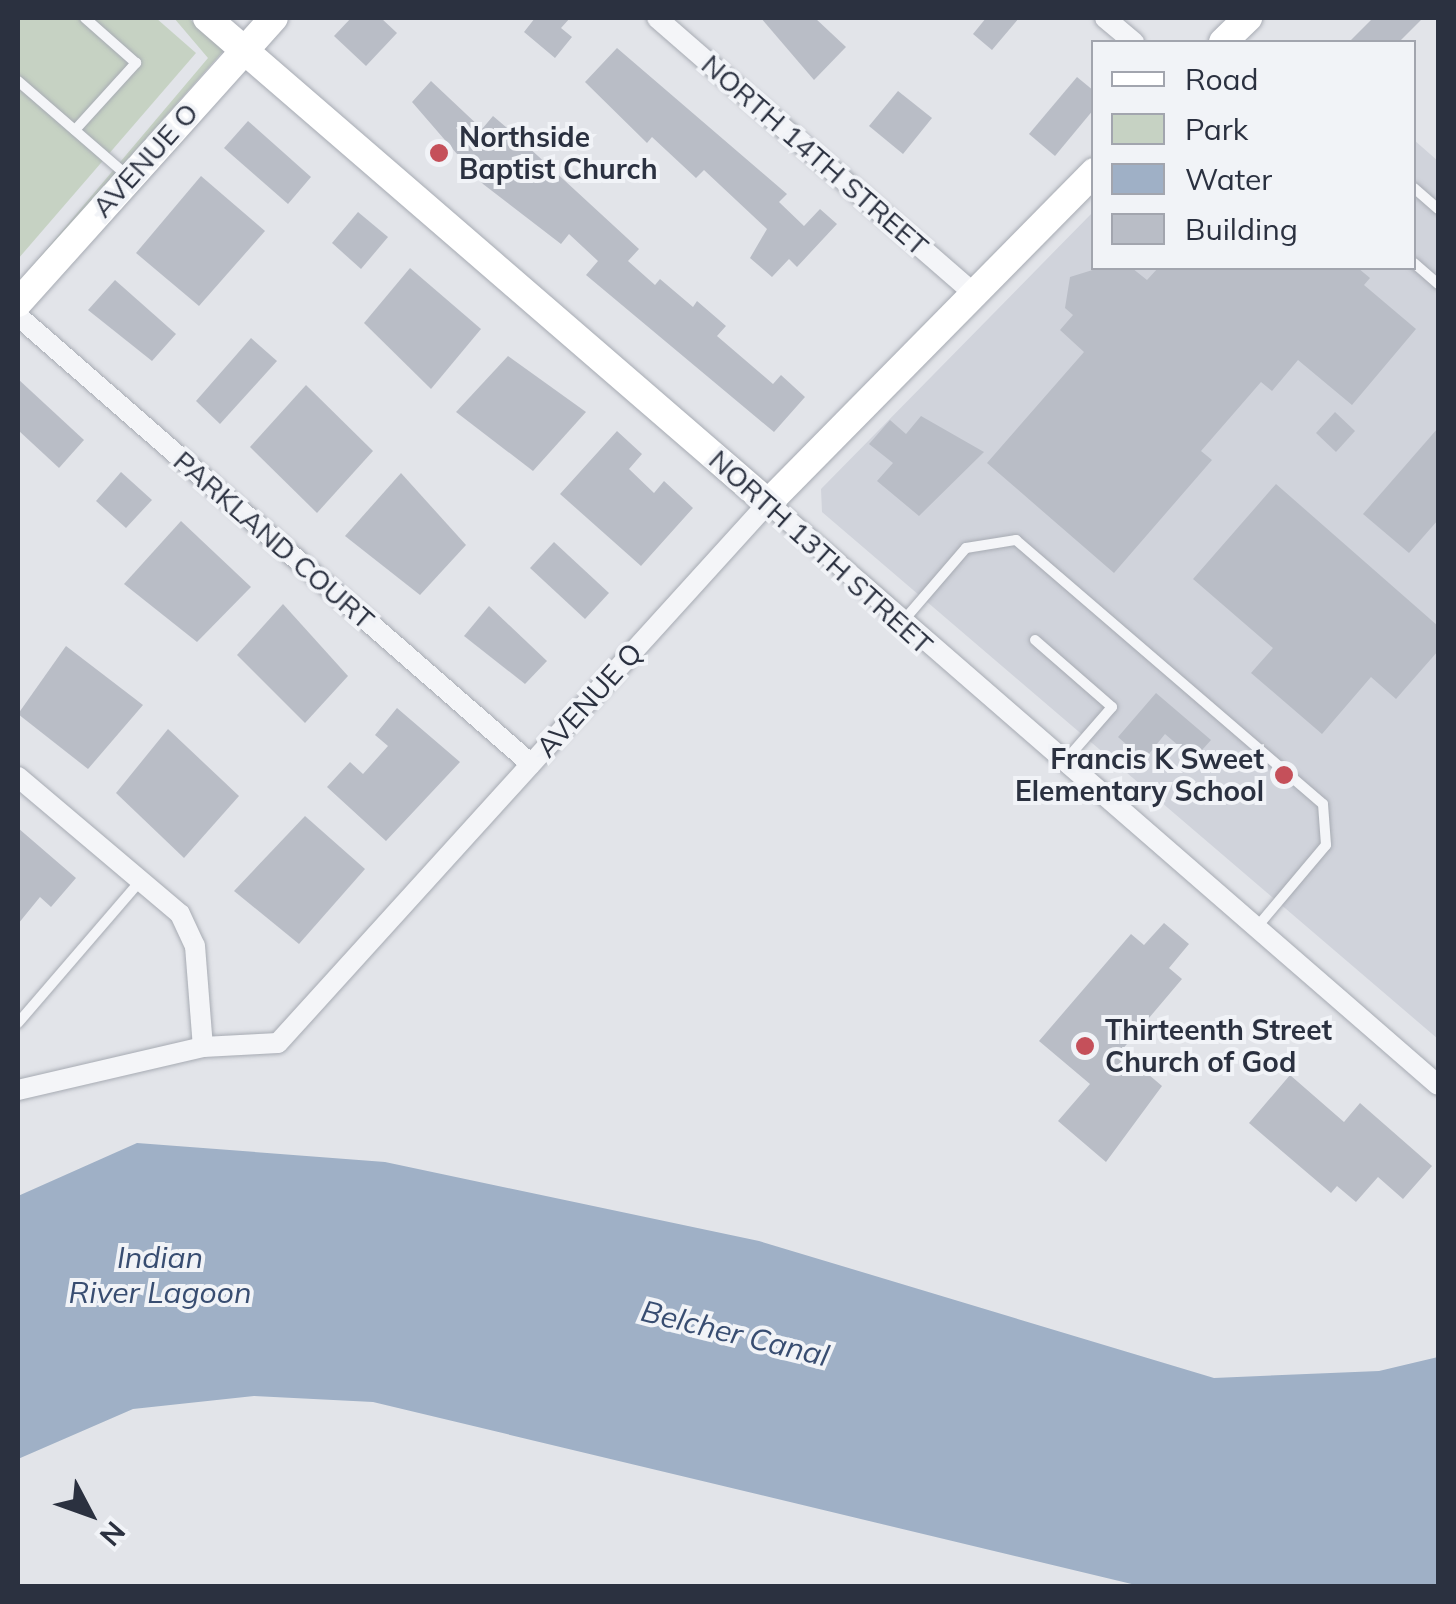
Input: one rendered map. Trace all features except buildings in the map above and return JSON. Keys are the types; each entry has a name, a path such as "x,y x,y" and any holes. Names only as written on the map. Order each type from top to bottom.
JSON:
{"street":[{"name":"NORTH 13TH STREET","path":"206,18 768,502 900,624 1438,1085"},
{"name":"AVENUE O","path":"18,303 274,18"},
{"name":"NORTH 14TH STREET","path":"657,18 972,292"},
{"path":"1105,18 1132,40"},
{"name":"AVENUE Q","path":"19,1084 202,1048 259,1048 296,1029 768,502 1091,175"},
{"name":"PARKLAND COURT","path":"18,316 531,764"},
{"path":"18,777 180,914 195,946 202,1048"}],"lane":[{"path":"75,130 136,62 85,18"},
{"path":"18,80 129,178"},
{"path":"1416,190 1438,210"},
{"path":"1416,265 1438,284"},
{"path":"900,624 966,548 1016,540 1323,804 1326,845 1256,928"},
{"path":"1034,640 1112,707 1063,764"},
{"path":"18,1023 140,881"}],"shaded area":[{"name":"Francis K Sweet Elementary School","path":"1416,142 1438,161 1438,1039 822,512 821,489 1091,214 1091,270 1416,270"}],"green space":[{"path":"18,18 156,18 196,53 18,259"},
{"path":"174,18 188,18 225,49 18,283 208,58"}],"water":[{"name":"Indian River Lagoon","path":"137,1143 385,1162 759,1241 1214,1378 1379,1371 1438,1357 1438,1586 1140,1586 373,1402 254,1396 133,1409 18,1459 18,1196"}],"place":[{"name":"Northside Baptist Church","path":"439,153"},
{"name":"Francis K Sweet Elementary School","path":"1284,775"},
{"name":"Thirteenth Street Church of God","path":"1085,1046"}],"water label":[{"name":"Belcher Canal","path":"735,1333"}]}
